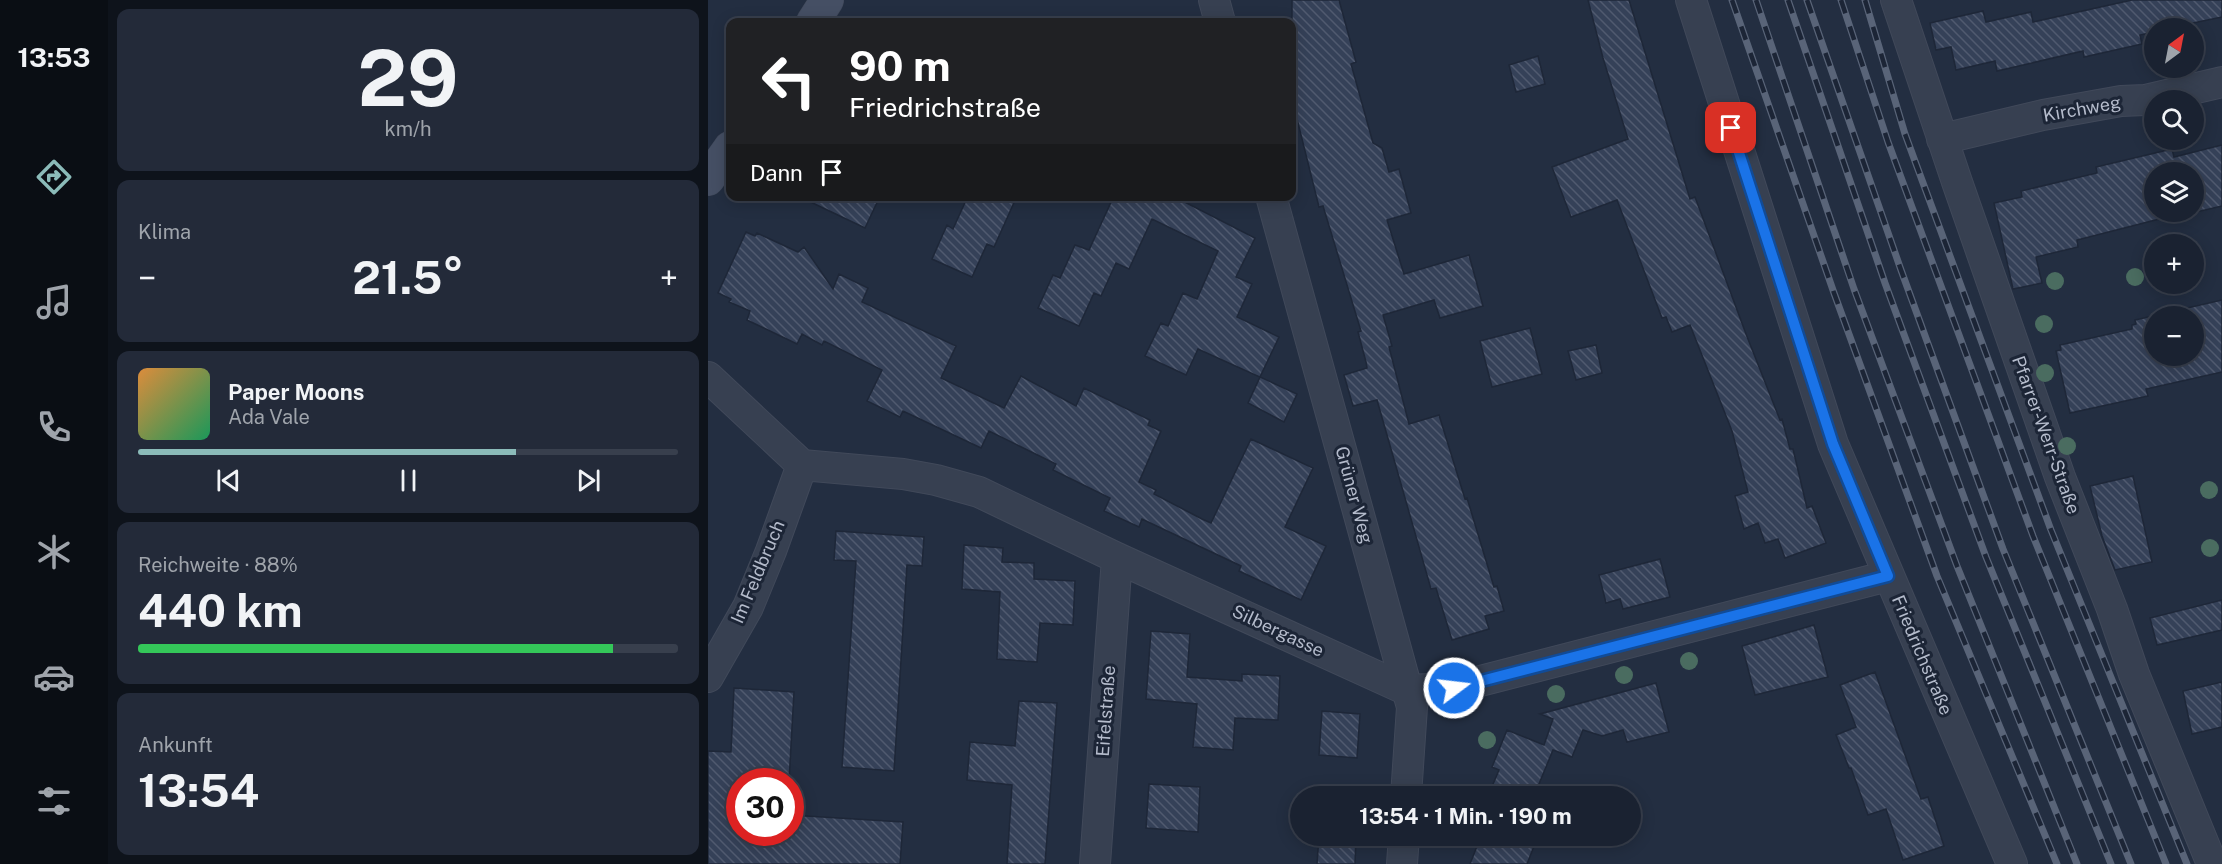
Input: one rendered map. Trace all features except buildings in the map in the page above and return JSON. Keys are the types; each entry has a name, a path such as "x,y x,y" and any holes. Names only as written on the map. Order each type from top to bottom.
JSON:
{"street":[{"path":"816,18 827,0"},
{"path":"1214,0 1219,18"},
{"name":"Friedrichstraße","path":"1691,0 1833,444 2012,864"},
{"name":"Pfarrer-Werr-Straße","path":"1896,0 1942,139 2076,520 2112,609 2134,674 2212,864"},
{"name":"Kirchweg","path":"1942,139 2043,115 2121,101 2145,100 2222,82"},
{"path":"708,179 726,154"},
{"name":"Grüner Weg","path":"1272,201 1412,707 1407,786"},
{"path":"708,377 802,465"},
{"name":"Silbergasse","path":"802,465 903,474 979,492 1117,558 1407,690 1454,688 1888,576"},
{"name":"Im Feldbruch","path":"708,677 748,607 802,465"},
{"name":"Eifelstraße","path":"1095,864 1117,558"},
{"path":"1402,864 1403,846"}],"railway":[{"path":"1732,0 1834,293 1937,576 2057,864"},
{"path":"1756,0 1854,289 1957,566 2077,864"},
{"path":"1788,0 1885,283 1986,557 2111,864"},
{"path":"1807,0 1901,270 2003,549 2131,864"},
{"path":"1841,0 1888,142 2033,536 2166,864"},
{"path":"1865,0 1905,134 2051,530 2187,864"}],"route":[{"path":"1454,688 1888,576 1833,444 1731,128"}]}
